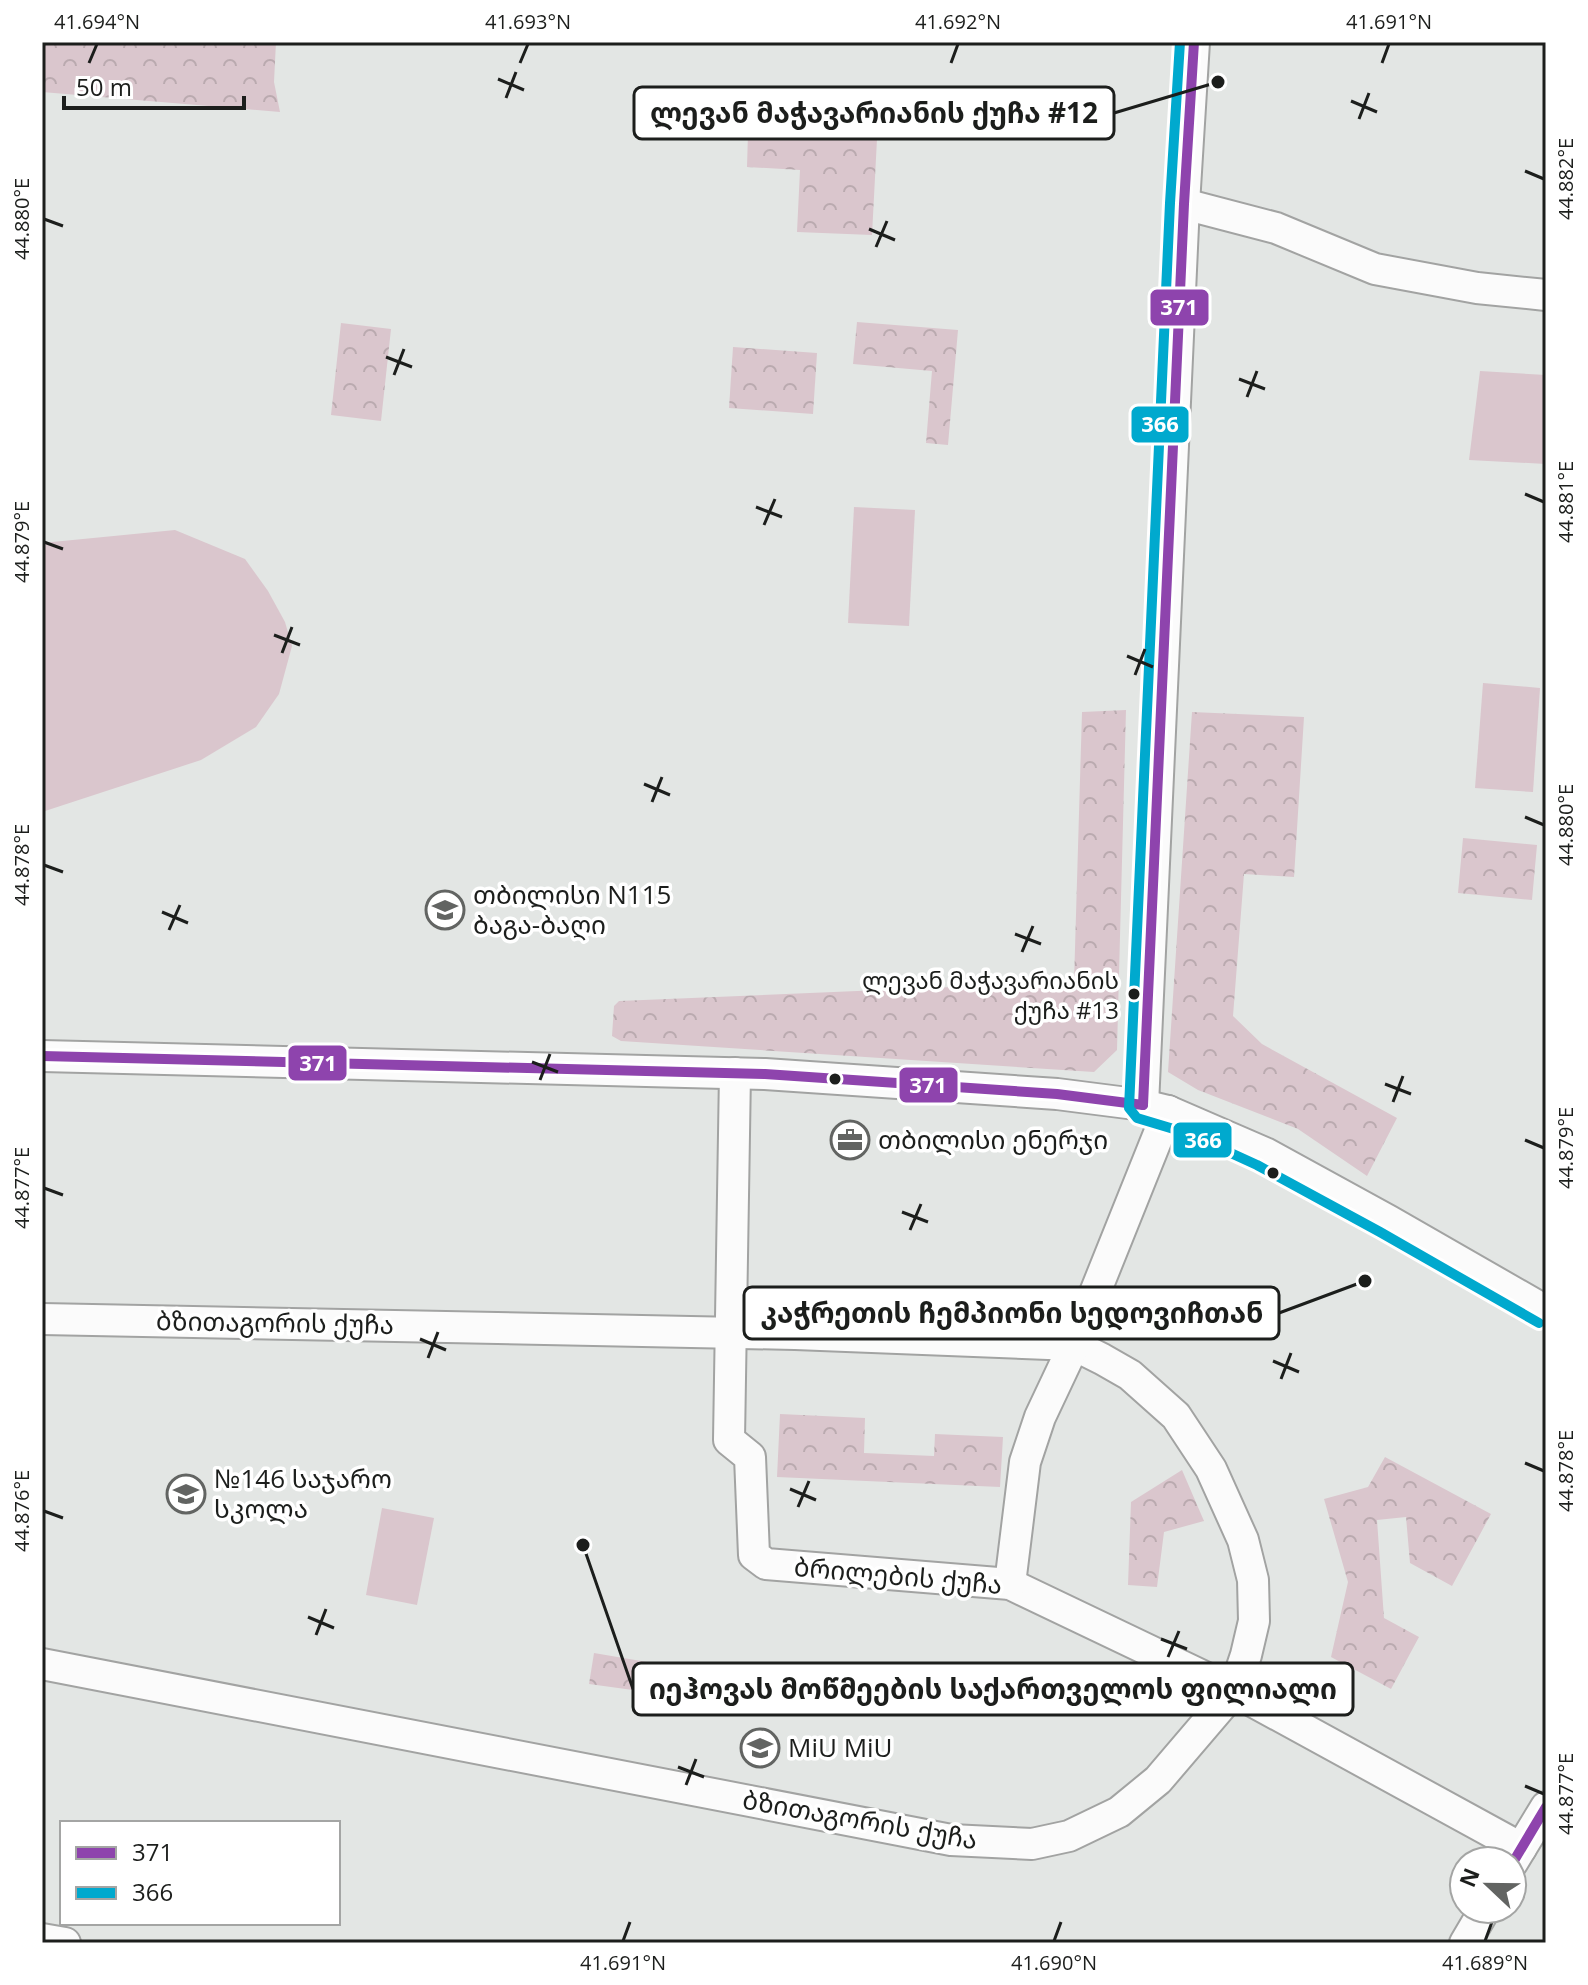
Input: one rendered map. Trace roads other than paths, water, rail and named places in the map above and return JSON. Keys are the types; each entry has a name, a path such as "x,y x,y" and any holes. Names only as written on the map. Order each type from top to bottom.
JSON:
{"street":[{"path":"1010,1584 1025,1462 1040,1417 1074,1345 1155,1108 1184,204 1194,42"},
{"path":"1184,204 1276,228 1375,269 1477,288 1546,295"},
{"path":"42,1056 735,1073 1057,1094 1155,1108 1265,1153 1546,1311"},
{"name":"ბრილების ქუჩა","path":"735,1073 729,1440 750,1457 754,1555 766,1564 1010,1584 1234,1691 1498,1845"},
{"name":"ბზითაგორის ქუჩა","path":"42,1319 732,1331 1074,1345 1130,1375 1176,1416 1211,1469 1243,1540 1253,1580 1254,1621 1234,1691 1158,1780 1119,1812 1069,1836 1032,1844 951,1840 42,1664"},
{"path":"1524,1845 1546,1807"},
{"path":"1465,1943 1476,1925"},
{"path":"42,1939 65,1943"}],"place":[{"name":"ლევან მაჭავარიანის ქუჩა #12","path":"1218,82"},
{"name":"თბილისი N115 ბაგა-ბაღი","path":"445,910"},
{"name":"ლევან მაჭავარიანის ქუჩა #13","path":"1134,994"},
{"name":"თბილისი ენერჯი","path":"850,1140"},
{"name":"კაჭრეთის ჩემპიონი სედოვიჩთან","path":"1365,1281"},
{"name":"№146 საჯარო სკოლა","path":"186,1494"},
{"name":"იეჰოვას მოწმეების საქართველოს ფილიალი","path":"583,1545"},
{"name":"MiU MiU","path":"760,1748"}]}
